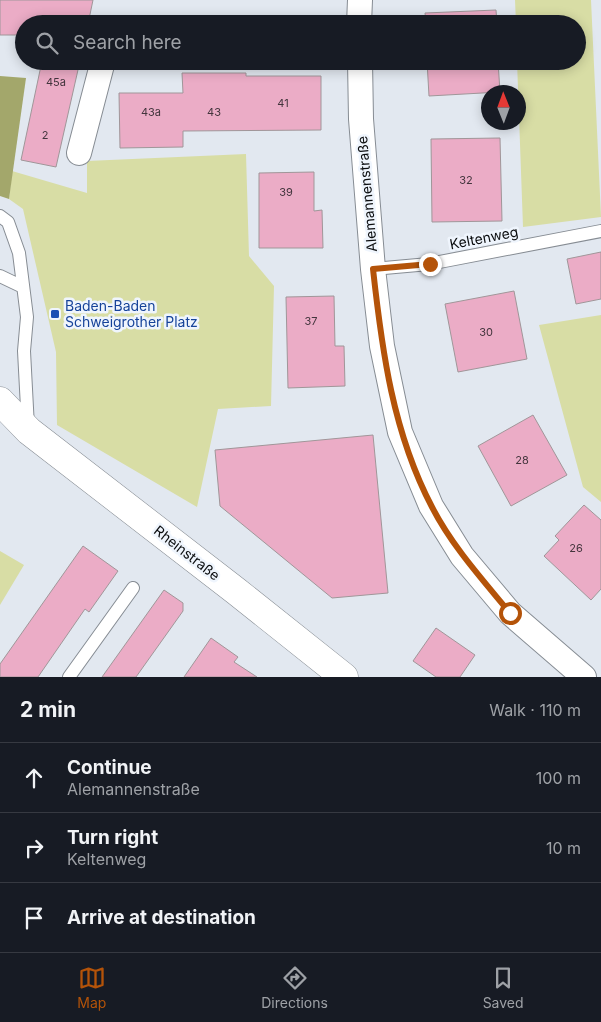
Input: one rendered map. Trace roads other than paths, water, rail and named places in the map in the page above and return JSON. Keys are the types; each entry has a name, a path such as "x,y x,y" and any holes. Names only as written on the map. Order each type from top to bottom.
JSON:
{"street":[{"path":"359,15 360,0"},
{"path":"79,153 101,70"},
{"name":"Alemannenstraße","path":"360,70 361,119 373,269 382,346 400,432 431,506 462,556 510,613 584,677"},
{"name":"Rheinstraße","path":"0,401 29,431 344,677"},
{"name":"Rheinstraße","path":"0,422 29,431"}],"lane":[{"path":"0,216 8,222 19,253 27,317 24,351 29,431"},
{"name":"Keltenweg","path":"373,269 430,264 601,231"},
{"path":"0,276 23,287"},
{"path":"69,677 133,588"}],"place":[{"name":"Baden-Baden Schweigrother Platz","path":"55,314"}]}
